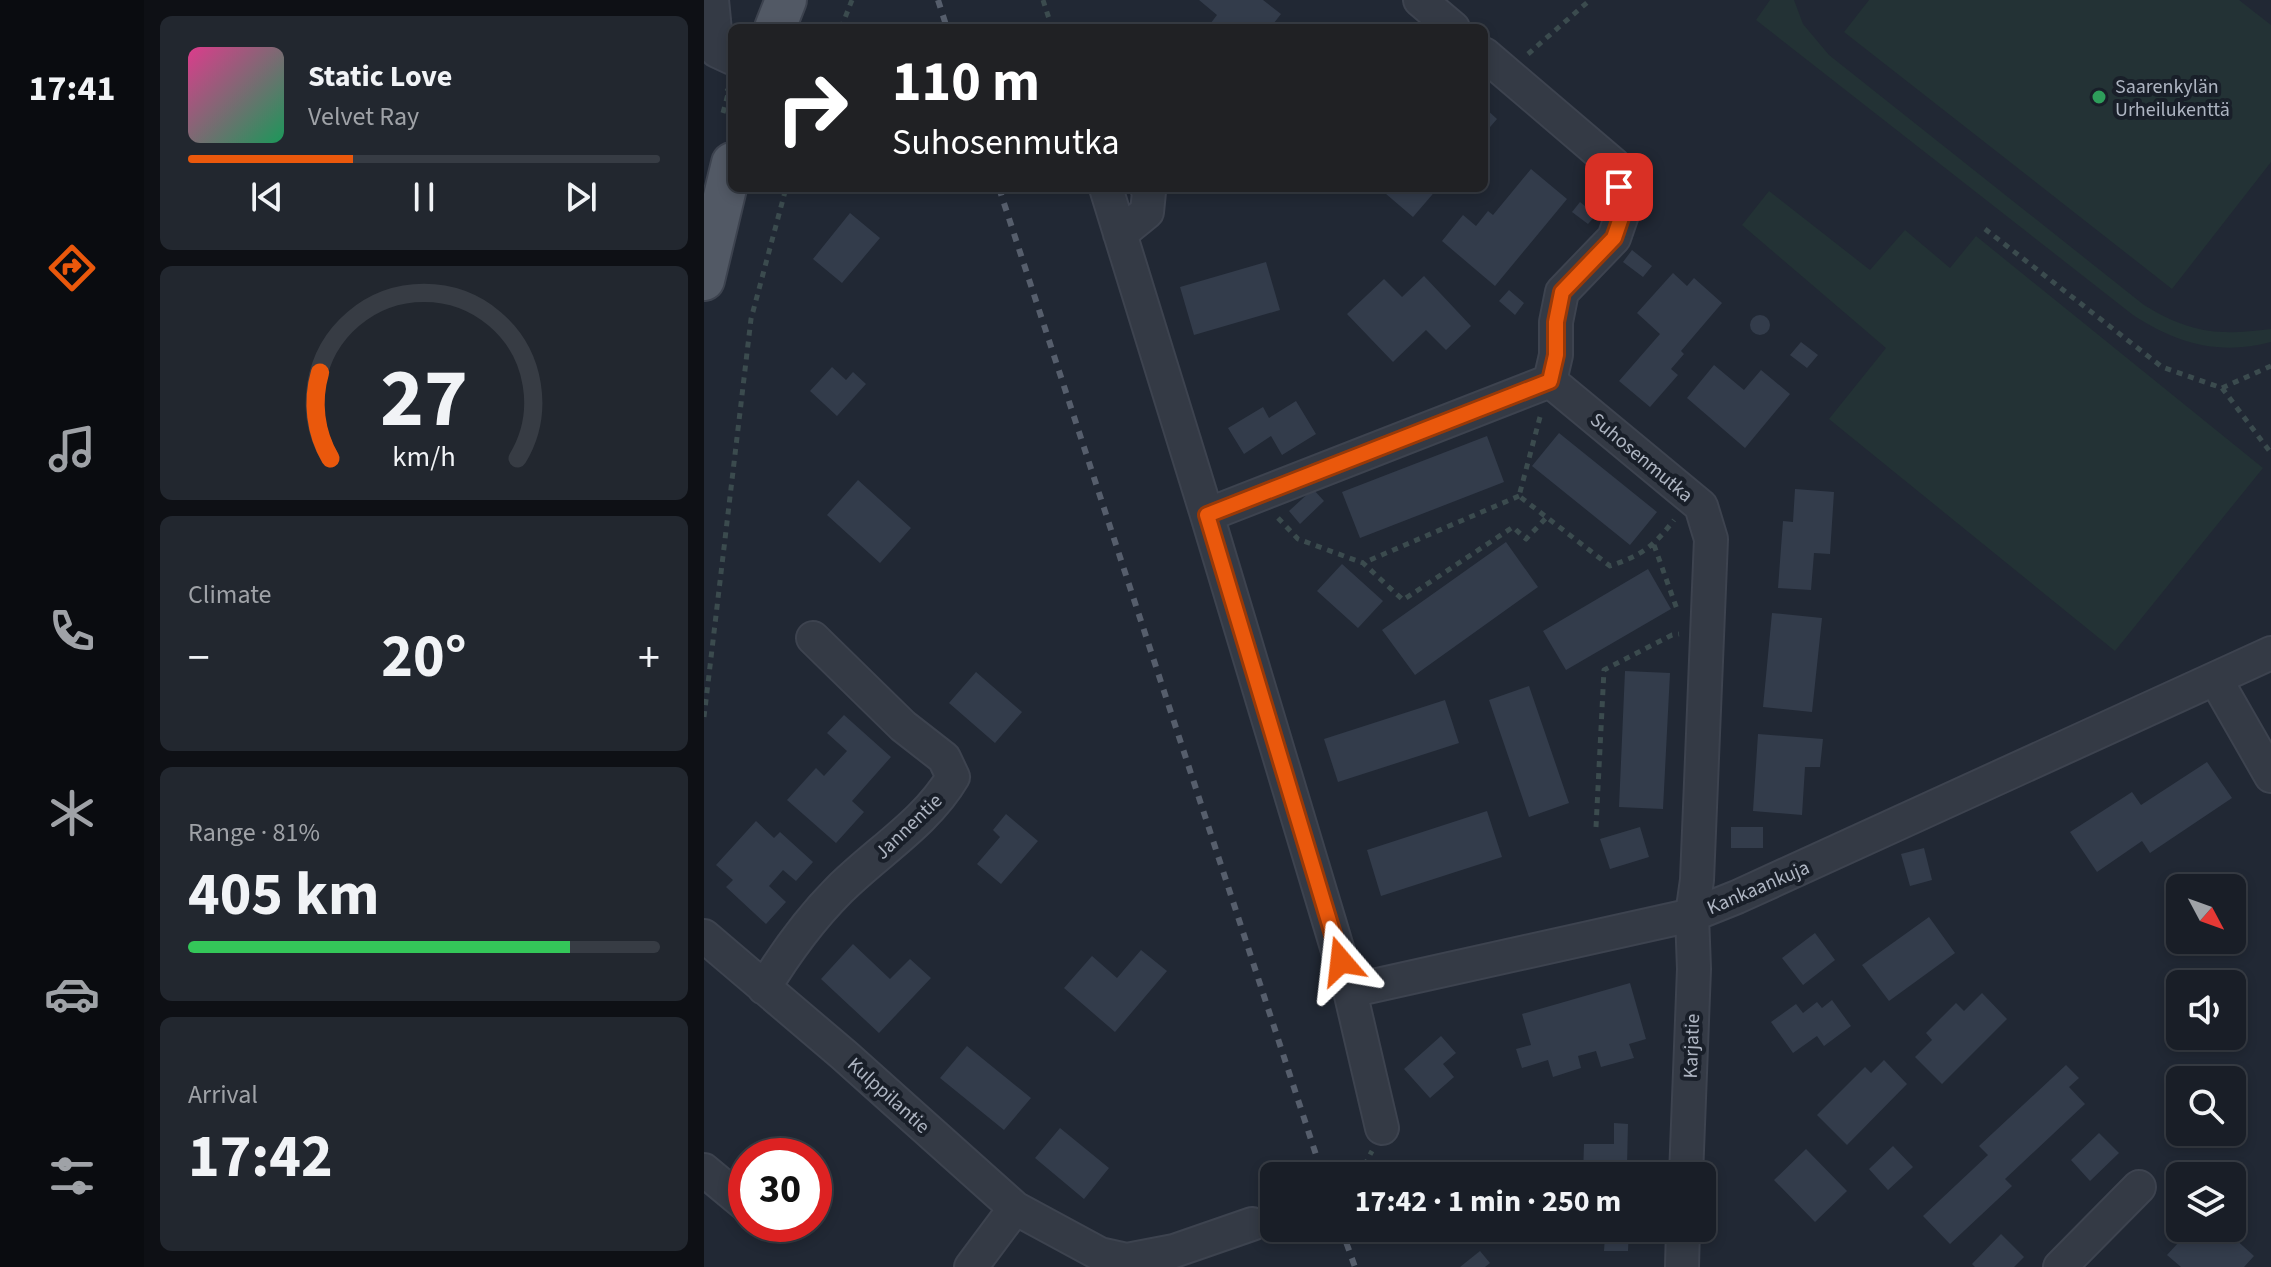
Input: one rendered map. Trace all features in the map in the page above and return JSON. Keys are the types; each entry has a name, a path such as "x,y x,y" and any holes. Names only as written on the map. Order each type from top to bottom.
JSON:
{"main road":[{"path":"777,24 786,0"},
{"path":"704,280 728,180"}],"street":[{"path":"712,0 717,51 728,56"},
{"path":"1420,0 1448,24"},
{"path":"1207,515 1550,381 1556,355 1556,322 1562,292 1614,238 1624,209 1614,165 1495,64"},
{"path":"1107,192 1350,991 1382,1128"},
{"path":"1120,234 1147,212 1149,192"},
{"name":"Suhosenmutka","path":"1550,381 1701,506 1711,539 1696,632 1697,880 1692,915"},
{"name":"Jannentie","path":"764,988 795,938 839,889 940,799 953,777 944,758 903,726 813,638"},
{"name":"Kankaankuja","path":"1350,991 1692,915 2271,653"},
{"path":"2216,680 2271,776"},
{"name":"Karjatie","path":"1687,1162 1694,969 1692,915"},
{"name":"Kulppilantie","path":"704,936 844,1055 1015,1208 1100,1254 1127,1260 1174,1251 1252,1224"},
{"path":"704,1170 728,1190"},
{"path":"2060,1267 2139,1187"},
{"path":"971,1267 1015,1208"},
{"path":"1682,1267 1683,1242"}],"path":[{"path":"843,24 852,0"},
{"path":"1043,0 1051,24"},
{"path":"1495,64 1590,0"},
{"path":"704,717 751,319 785,192"},
{"path":"1985,229 2162,367 2222,388 2271,453"},
{"path":"2222,388 2271,366"},
{"path":"1519,496 1550,381"},
{"path":"1265,492 1279,519 1298,539 1363,563 1403,600 1513,527 1526,539 1547,517"},
{"path":"1519,496 1610,566 1636,557 1654,545 1691,498"},
{"path":"1363,563 1519,496"},
{"path":"1596,827 1604,670 1672,635 1696,632 1654,545"}],"shaded area":[{"path":"1770,0 1794,0 1803,24 1829,55 2144,305 2176,322 2205,330 2235,332 2271,329 2271,342 2234,348 2199,344 2165,333 2133,315 1756,20"},
{"name":"Saarenkylän Urheilukenttä","path":"1869,0 2239,0 2271,25 2271,162 2172,289 1844,32"},
{"path":"1769,191 1870,270 1905,230 1950,268 1976,236 2263,468 2115,651 1829,419 1886,348 1742,225"}],"building":[{"path":"1199,0 1263,0 1281,14 1273,24 1210,24 1217,15"},
{"path":"1488,111 1497,119 1488,129"},
{"path":"1531,169 1567,199 1495,286 1442,241 1463,215 1476,226 1488,211 1493,215"},
{"path":"1384,192 1435,192 1413,217"},
{"path":"1580,202 1596,215 1588,224 1572,212"},
{"path":"850,213 880,238 842,283 813,259"},
{"path":"1632,250 1652,266 1643,277 1623,262"},
{"path":"1266,262 1280,310 1194,335 1180,287"},
{"path":"1673,273 1687,286 1694,278 1722,303 1681,351 1684,354 1671,369 1678,375 1650,407 1619,381 1660,334 1637,313"},
{"path":"1424,276 1471,326 1446,350 1426,330 1393,362 1347,314 1384,279 1402,297"},
{"path":"1509,290 1524,303 1515,315 1499,301"},
{"path":"1760,315 1767,318 1770,325 1767,332 1760,335 1753,332 1750,325 1753,318"},
{"path":"1801,342 1818,355 1807,368 1790,355"},
{"path":"1714,365 1744,390 1761,370 1790,394 1745,448 1687,398"},
{"path":"832,367 846,380 853,372 866,384 837,416 810,391"},
{"path":"1296,401 1316,434 1282,455 1271,436 1244,454 1228,428 1263,407 1269,418"},
{"path":"1559,433 1657,512 1630,545 1532,466"},
{"path":"1487,436 1504,482 1360,538 1342,492"},
{"path":"858,480 911,528 880,563 827,515"},
{"path":"1313,489 1324,501 1300,524 1289,511"},
{"path":"1795,489 1834,492 1830,554 1814,553 1811,590 1778,588 1783,521 1793,522"},
{"path":"1506,542 1538,587 1415,675 1382,630"},
{"path":"1342,564 1383,601 1358,628 1317,591"},
{"path":"1648,569 1671,609 1566,670 1543,631"},
{"path":"1772,613 1822,618 1812,712 1763,707"},
{"path":"1625,671 1670,673 1663,809 1619,807"},
{"path":"976,672 1022,712 995,743 949,703"},
{"path":"1529,686 1569,803 1529,817 1489,700"},
{"path":"1445,700 1459,743 1338,782 1324,739"},
{"path":"844,715 891,757 852,801 864,812 836,843 787,800 816,768 824,776 847,751 827,733"},
{"path":"1758,734 1823,739 1820,767 1805,767 1802,815 1753,811"},
{"path":"2207,762 2232,798 2150,853 2142,841 2097,872 2070,832 2132,792 2141,805"},
{"path":"1487,811 1502,857 1381,896 1367,850"},
{"path":"1006,814 1038,841 1001,884 977,864 1000,837 993,830"},
{"path":"756,821 774,838 780,832 813,862 796,881 783,870 769,886 786,902 766,924 726,887 733,880 716,865"},
{"path":"1640,827 1649,857 1610,869 1600,839"},
{"path":"1731,827 1763,827 1763,848 1731,848"},
{"path":"1924,848 1932,880 1910,886 1901,854"},
{"path":"1929,917 1955,953 1889,1001 1862,965"},
{"path":"1815,933 1835,960 1803,985 1782,958"},
{"path":"853,944 890,979 910,959 931,978 879,1033 821,979"},
{"path":"1141,950 1167,971 1115,1032 1064,988 1092,956 1117,978"},
{"path":"1630,983 1646,1039 1629,1044 1634,1058 1601,1067 1596,1051 1578,1056 1581,1068 1553,1077 1548,1060 1522,1068 1516,1049 1531,1045 1522,1014"},
{"path":"1982,993 2007,1019 1942,1084 1915,1057 1932,1040 1926,1033 1956,1003 1964,1011"},
{"path":"1832,1000 1851,1026 1824,1046 1817,1036 1793,1053 1771,1022 1796,1004 1803,1013 1817,1002 1822,1008"},
{"path":"1441,1036 1456,1053 1443,1064 1454,1077 1430,1098 1404,1069"},
{"path":"967,1046 1031,1098 1004,1130 940,1078"},
{"path":"1884,1060 1907,1084 1847,1145 1817,1115 1865,1067 1871,1073"},
{"path":"2066,1065 2079,1078 2069,1087 2085,1104 2005,1179 2012,1186 1950,1244 1923,1216 1988,1155 1979,1146"},
{"path":"1614,1123 1628,1124 1627,1162 1583,1162 1584,1144 1614,1144"},
{"path":"1060,1128 1109,1168 1084,1199 1035,1158"},
{"path":"2099,1133 2119,1153 2090,1181 2071,1160"},
{"path":"1893,1146 1913,1167 1888,1190 1869,1169"},
{"path":"1806,1149 1847,1191 1815,1222 1774,1180"},
{"path":"2001,1234 2024,1257 2014,1267 1975,1267 1972,1264"},
{"path":"1605,1242 1628,1242 1628,1251 1604,1251"},
{"path":"2179,1242 2238,1242 2254,1256 2244,1267 2181,1267 2167,1255"},
{"path":"1480,1251 1490,1263 1485,1267 1460,1267"}],"railway":[{"path":"938,0 946,24"},
{"path":"1000,192 1318,1162"},
{"path":"1346,1242 1355,1267"}],"place":[{"name":"Saarenkylän Urheilukenttä","path":"2099,97"}],"route":[{"path":"1341,961 1207,515 1550,381 1556,355 1556,322 1562,292 1614,238 1624,209 1619,187"}]}
